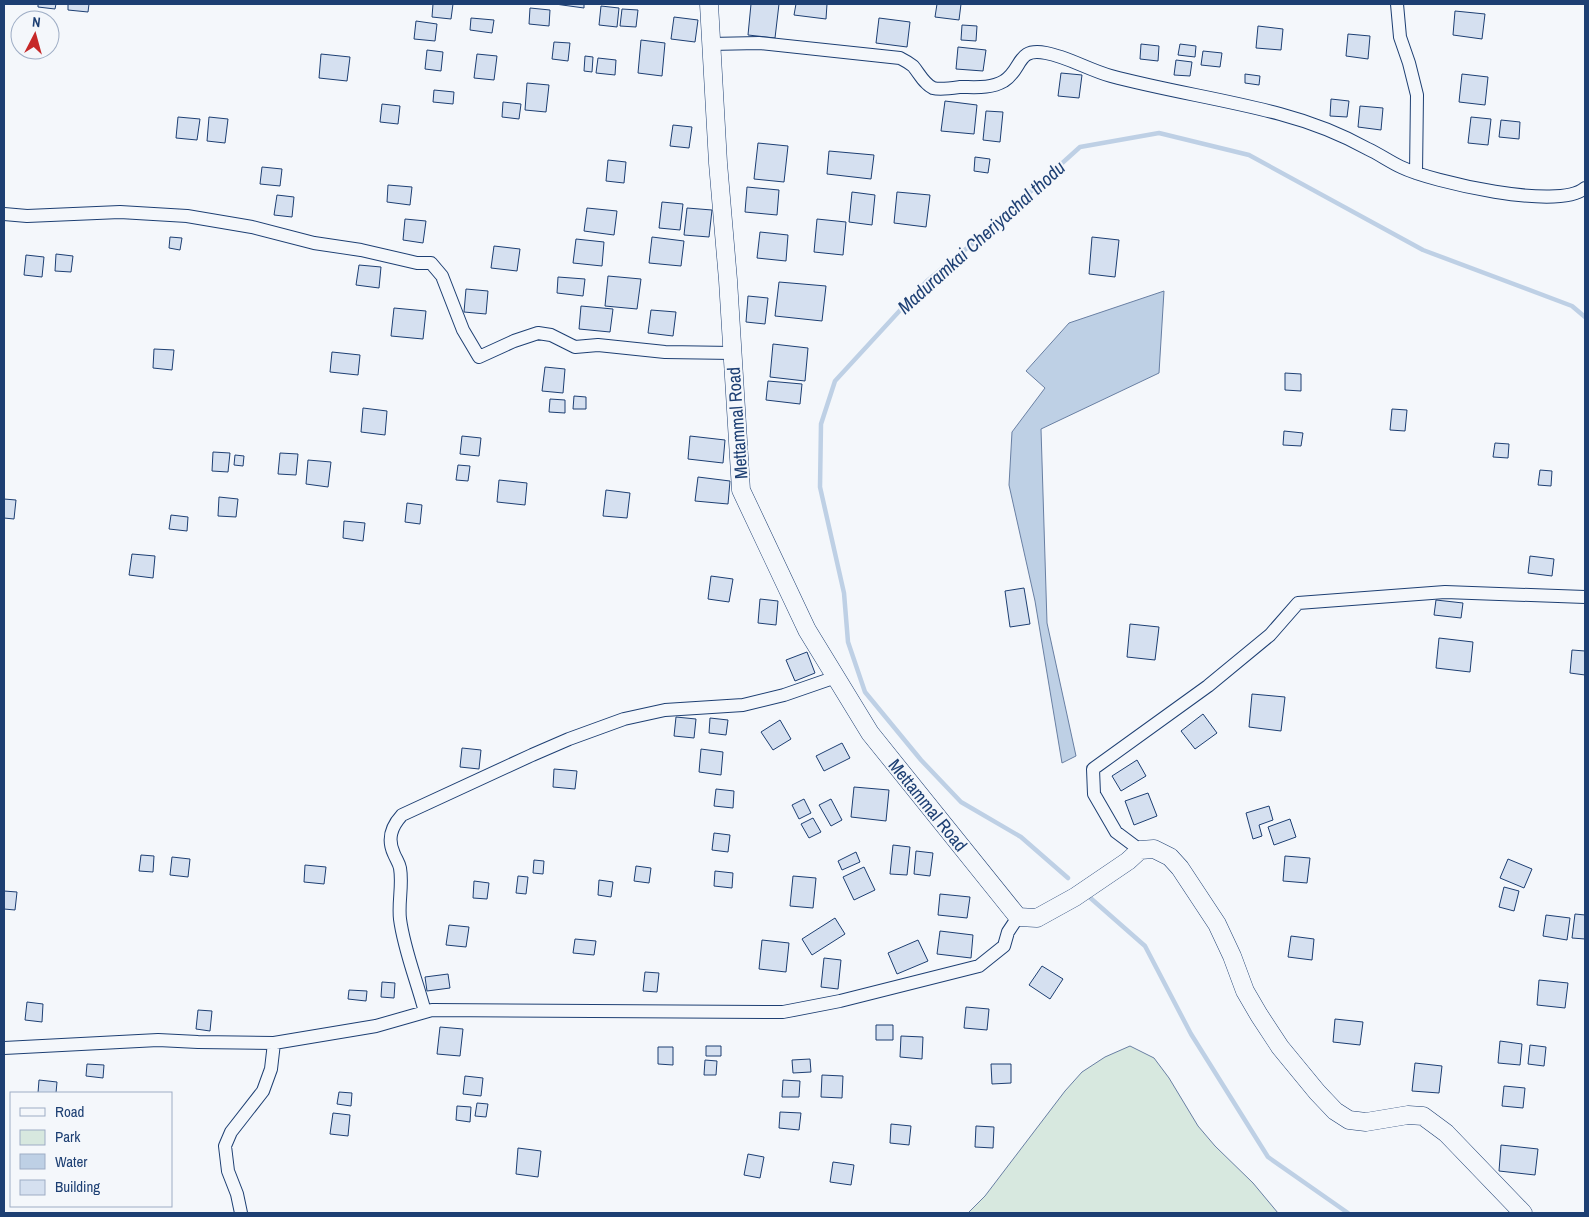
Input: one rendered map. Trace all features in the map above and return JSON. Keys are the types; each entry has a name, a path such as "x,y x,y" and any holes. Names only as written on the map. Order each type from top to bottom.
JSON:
{"main road":[{"name":"Mettammal Road","path":"709,4 710,44 742,490 808,630 870,733 1018,918"},
{"path":"1018,918 1037,918 1075,897 1128,861 1140,850 1154,849 1170,856 1217,924 1232,956 1245,991 1259,1015 1280,1047 1335,1111 1348,1120 1366,1122 1408,1115 1423,1116 1446,1133 1523,1213"}],"street":[{"path":"1397,4 1400,37 1417,95 1416,172"},
{"path":"710,44 759,43 900,58 912,65 922,79 934,88 992,87 1006,80 1016,69 1021,58 1030,52 1047,53 1109,75 1169,91 1280,114 1314,125 1367,148 1402,168 1442,180 1496,192 1556,196 1581,192 1585,188"},
{"path":"4,214 27,216 120,212 187,216 252,227 314,243 361,250 417,263 431,263 442,276 463,330 479,357 538,332 552,335 575,347 598,345 665,352 733,353"},
{"path":"1140,850 1116,832 1107,817 1094,794 1093,769 1208,686 1270,635 1298,603 1445,592 1585,597"},
{"path":"425,1012 404,943 400,918 402,885 400,866 393,851 391,834 394,824 402,815 539,752 624,719 665,710 743,705 784,695 836,677"},
{"path":"4,1048 158,1040 274,1043 376,1026 432,1010 784,1012 840,1001 979,966 1004,946 1008,932 1018,918"},
{"path":"241,1213 237,1194 228,1171 225,1146 231,1132 263,1091 271,1070 274,1043"}],"green space":[{"path":"1130,1046 1154,1058 1169,1078 1198,1126 1215,1146 1253,1183 1278,1213 968,1213 985,1196 1065,1091 1082,1072 1105,1057"}],"water":[{"path":"1164,291 1159,373 1041,429 1047,623 1076,756 1062,763 1035,601 1009,485 1012,432 1045,388 1026,371 1069,323"}],"building":[{"path":"38,4 56,4 55,9 38,7"},
{"path":"68,4 89,4 88,12 68,10"},
{"path":"433,4 453,4 451,19 432,17"},
{"path":"555,4 584,4 584,8"},
{"path":"751,4 779,4 775,38 748,35"},
{"path":"796,4 827,4 826,19 794,15"},
{"path":"937,4 961,4 959,20 935,17"},
{"path":"601,6 619,8 617,27 599,25"},
{"path":"530,8 550,10 549,26 529,24"},
{"path":"622,9 638,10 636,27 620,26"},
{"path":"1455,11 1485,14 1482,39 1453,35"},
{"path":"674,17 698,20 695,42 671,39"},
{"path":"471,18 494,20 492,33 470,30"},
{"path":"879,18 910,22 907,47 876,43"},
{"path":"416,21 437,24 435,41 414,39"},
{"path":"962,25 977,26 976,41 961,40"},
{"path":"1258,26 1283,29 1281,50 1256,48"},
{"path":"1348,34 1370,36 1368,59 1346,56"},
{"path":"641,40 665,43 662,76 638,73"},
{"path":"554,42 570,43 568,61 552,59"},
{"path":"1141,44 1159,46 1158,61 1140,59"},
{"path":"1180,44 1196,46 1195,57 1178,55"},
{"path":"958,47 986,50 983,71 956,69"},
{"path":"427,50 443,52 441,71 425,69"},
{"path":"1203,51 1222,53 1220,67 1201,65"},
{"path":"321,54 350,57 347,81 319,78"},
{"path":"477,54 497,56 494,80 474,78"},
{"path":"585,56 593,57 592,72 584,71"},
{"path":"598,58 616,60 615,75 596,73"},
{"path":"1176,60 1192,62 1190,76 1174,75"},
{"path":"1061,73 1082,75 1079,98 1058,96"},
{"path":"1245,74 1260,76 1259,85 1245,83"},
{"path":"1462,74 1488,77 1485,105 1459,102"},
{"path":"527,83 549,85 546,112 525,110"},
{"path":"434,90 454,92 453,104 433,102"},
{"path":"1331,99 1349,101 1347,117 1330,116"},
{"path":"945,101 977,105 974,134 941,131"},
{"path":"503,102 521,104 519,119 502,117"},
{"path":"382,104 400,106 398,124 380,122"},
{"path":"1360,106 1383,108 1381,130 1358,127"},
{"path":"986,111 1003,112 1000,142 983,140"},
{"path":"178,117 200,119 197,140 176,138"},
{"path":"209,117 228,119 225,143 207,141"},
{"path":"1471,117 1491,119 1488,145 1468,143"},
{"path":"1501,120 1520,122 1519,139 1499,137"},
{"path":"673,125 692,127 689,148 670,146"},
{"path":"758,143 788,146 784,182 754,179"},
{"path":"829,151 874,155 871,179 827,174"},
{"path":"975,157 990,159 988,173 974,171"},
{"path":"608,160 626,162 624,183 606,181"},
{"path":"262,167 282,169 280,186 260,184"},
{"path":"388,185 412,187 410,205 387,202"},
{"path":"747,187 779,190 777,215 745,212"},
{"path":"852,192 875,195 872,225 849,222"},
{"path":"897,192 930,195 926,227 894,223"},
{"path":"277,195 294,197 292,217 274,215"},
{"path":"662,202 683,204 680,230 659,228"},
{"path":"587,208 617,211 614,235 584,231"},
{"path":"687,208 712,210 709,237 684,235"},
{"path":"405,219 426,221 423,243 403,240"},
{"path":"817,219 846,222 843,255 814,252"},
{"path":"760,232 788,235 786,261 757,258"},
{"path":"170,237 182,238 180,250 169,248"},
{"path":"652,237 684,241 681,266 649,263"},
{"path":"1092,237 1119,240 1115,277 1089,274"},
{"path":"576,239 604,242 602,266 573,263"},
{"path":"494,246 520,249 517,271 491,268"},
{"path":"56,254 73,256 71,272 55,271"},
{"path":"26,255 44,257 42,277 24,275"},
{"path":"359,265 381,267 379,288 356,285"},
{"path":"608,276 641,279 637,309 605,306"},
{"path":"558,277 585,279 583,296 557,293"},
{"path":"779,282 826,286 822,321 775,316"},
{"path":"466,289 488,291 486,314 464,312"},
{"path":"748,296 768,298 765,324 746,322"},
{"path":"581,306 613,309 610,332 579,329"},
{"path":"394,308 426,311 423,339 391,336"},
{"path":"651,310 676,312 673,336 648,333"},
{"path":"773,344 808,348 805,381 770,377"},
{"path":"154,349 174,350 172,370 153,368"},
{"path":"332,352 360,355 358,375 330,372"},
{"path":"545,367 565,369 563,393 542,391"},
{"path":"1285,373 1301,374 1301,391 1285,390"},
{"path":"768,381 802,384 800,404 766,400"},
{"path":"574,396 586,397 586,409 573,409"},
{"path":"550,399 565,400 565,413 549,412"},
{"path":"363,408 387,411 385,435 361,432"},
{"path":"1392,409 1407,410 1405,431 1390,430"},
{"path":"1284,431 1303,433 1301,446 1283,445"},
{"path":"462,436 481,438 479,456 460,454"},
{"path":"690,436 725,440 723,463 688,459"},
{"path":"1495,443 1509,444 1508,458 1493,457"},
{"path":"213,452 230,453 228,472 212,471"},
{"path":"280,453 298,454 296,475 278,474"},
{"path":"235,455 244,456 243,466 234,465"},
{"path":"308,460 331,462 328,487 306,484"},
{"path":"458,465 470,466 468,481 456,480"},
{"path":"1540,470 1552,471 1551,486 1538,485"},
{"path":"698,477 730,481 728,504 695,501"},
{"path":"499,480 527,483 525,505 497,502"},
{"path":"606,490 630,493 627,518 603,516"},
{"path":"219,497 238,499 236,517 218,516"},
{"path":"4,499 16,500 14,519 4,518"},
{"path":"407,503 422,505 420,524 405,522"},
{"path":"171,515 188,517 187,531 169,529"},
{"path":"344,521 365,523 363,541 343,538"},
{"path":"132,554 155,556 153,578 129,575"},
{"path":"1530,556 1554,559 1552,576 1528,573"},
{"path":"711,576 733,579 729,602 708,599"},
{"path":"1024,588 1030,624 1010,627 1005,591"},
{"path":"760,599 778,601 776,625 758,623"},
{"path":"1436,600 1463,603 1461,618 1434,615"},
{"path":"1130,624 1159,627 1155,660 1127,657"},
{"path":"1439,638 1473,642 1470,672 1436,668"},
{"path":"1572,650 1585,651 1585,675 1570,673"},
{"path":"807,652 815,673 795,681 786,660"},
{"path":"1252,694 1285,697 1281,731 1249,727"},
{"path":"1203,714 1217,733 1195,749 1181,731"},
{"path":"676,717 696,719 694,738 674,736"},
{"path":"710,718 728,720 726,735 709,733"},
{"path":"780,720 791,739 773,750 761,732"},
{"path":"842,743 850,758 824,771 816,756"},
{"path":"462,748 481,750 479,769 460,767"},
{"path":"701,749 723,752 721,775 699,772"},
{"path":"1137,760 1146,776 1121,791 1112,776"},
{"path":"554,769 577,771 575,789 553,787"},
{"path":"854,787 889,790 886,821 851,817"},
{"path":"716,789 734,791 733,808 714,806"},
{"path":"1148,793 1157,816 1134,825 1125,801"},
{"path":"804,799 811,813 799,819 792,805"},
{"path":"831,799 842,820 831,826 819,805"},
{"path":"1269,806 1273,820 1259,825 1262,836 1253,839 1246,813"},
{"path":"813,818 821,832 809,838 801,824"},
{"path":"1290,819 1296,837 1274,845 1268,827"},
{"path":"714,833 730,835 728,852 712,850"},
{"path":"893,845 910,847 907,875 890,874"},
{"path":"916,851 933,853 930,876 914,874"},
{"path":"856,852 860,862 842,870 838,861"},
{"path":"141,855 154,856 153,872 139,871"},
{"path":"1285,856 1310,858 1307,883 1283,881"},
{"path":"172,857 190,859 188,877 170,875"},
{"path":"1508,859 1532,869 1524,888 1500,878"},
{"path":"534,860 544,861 543,874 533,873"},
{"path":"305,865 326,867 324,884 304,882"},
{"path":"636,866 651,868 649,883 634,881"},
{"path":"864,867 875,890 854,900 843,877"},
{"path":"715,871 733,873 732,888 714,886"},
{"path":"518,876 528,877 526,894 516,893"},
{"path":"793,876 816,878 813,908 790,906"},
{"path":"599,880 613,882 611,897 598,895"},
{"path":"474,881 489,883 487,899 473,898"},
{"path":"1504,887 1519,891 1514,911 1499,907"},
{"path":"4,891 17,892 15,910 4,909"},
{"path":"940,894 970,897 967,918 938,915"},
{"path":"1575,914 1585,915 1585,939 1572,938"},
{"path":"1546,915 1570,918 1567,940 1543,936"},
{"path":"835,918 845,934 812,955 802,939"},
{"path":"449,925 469,927 466,947 446,945"},
{"path":"940,931 973,935 971,958 937,954"},
{"path":"1291,936 1314,939 1312,960 1288,957"},
{"path":"575,939 596,941 594,955 573,953"},
{"path":"762,940 789,943 786,972 759,969"},
{"path":"918,940 928,961 897,974 888,953"},
{"path":"824,958 841,960 838,989 821,987"},
{"path":"1042,966 1063,979 1050,999 1029,985"},
{"path":"645,972 659,973 657,992 643,991"},
{"path":"448,974 450,988 427,991 425,977"},
{"path":"1539,980 1568,983 1565,1008 1537,1005"},
{"path":"382,982 395,983 394,998 381,997"},
{"path":"349,990 367,991 366,1001 348,999"},
{"path":"27,1002 43,1004 42,1022 25,1020"},
{"path":"966,1007 989,1009 987,1030 964,1028"},
{"path":"198,1010 212,1011 210,1031 196,1029"},
{"path":"1335,1019 1363,1022 1360,1045 1333,1042"},
{"path":"876,1025 893,1025 893,1040 876,1040"},
{"path":"440,1027 463,1029 460,1056 437,1054"},
{"path":"901,1036 923,1037 922,1059 900,1057"},
{"path":"1500,1041 1522,1044 1520,1065 1498,1063"},
{"path":"1530,1045 1546,1047 1544,1066 1528,1064"},
{"path":"706,1046 721,1046 721,1056 706,1056"},
{"path":"658,1047 673,1047 673,1065 658,1064"},
{"path":"810,1059 811,1072 793,1073 792,1060"},
{"path":"705,1060 717,1061 716,1075 704,1075"},
{"path":"1415,1063 1442,1066 1439,1093 1412,1091"},
{"path":"87,1064 104,1065 103,1078 86,1076"},
{"path":"991,1064 1011,1064 1011,1083 992,1084"},
{"path":"822,1075 843,1076 842,1098 821,1097"},
{"path":"465,1076 483,1078 481,1096 463,1094"},
{"path":"39,1080 57,1082 56,1092 38,1092"},
{"path":"783,1080 800,1081 799,1097 782,1097"},
{"path":"1504,1086 1525,1088 1523,1108 1502,1106"},
{"path":"339,1092 352,1093 351,1106 337,1104"},
{"path":"477,1103 488,1104 486,1117 475,1116"},
{"path":"457,1106 471,1107 470,1122 456,1120"},
{"path":"780,1112 801,1113 799,1130 779,1128"},
{"path":"333,1113 350,1115 348,1136 330,1134"},
{"path":"891,1124 911,1126 909,1145 890,1143"},
{"path":"976,1126 994,1127 993,1148 975,1147"},
{"path":"1501,1145 1538,1149 1535,1175 1499,1171"},
{"path":"518,1148 541,1151 538,1177 516,1174"},
{"path":"748,1154 764,1157 760,1178 744,1175"},
{"path":"833,1162 854,1165 851,1185 830,1182"}],"waterway":[{"name":"Maduramkai Cheriyachal thodu","path":"1068,878 1021,837 961,802 921,760 865,692 848,642 844,593 820,487 821,424 835,381 927,281 978,239 1080,147 1159,133 1249,155 1423,250 1572,306 1585,317"},
{"path":"1087,895 1145,946 1191,1034 1268,1157 1348,1213"}]}
